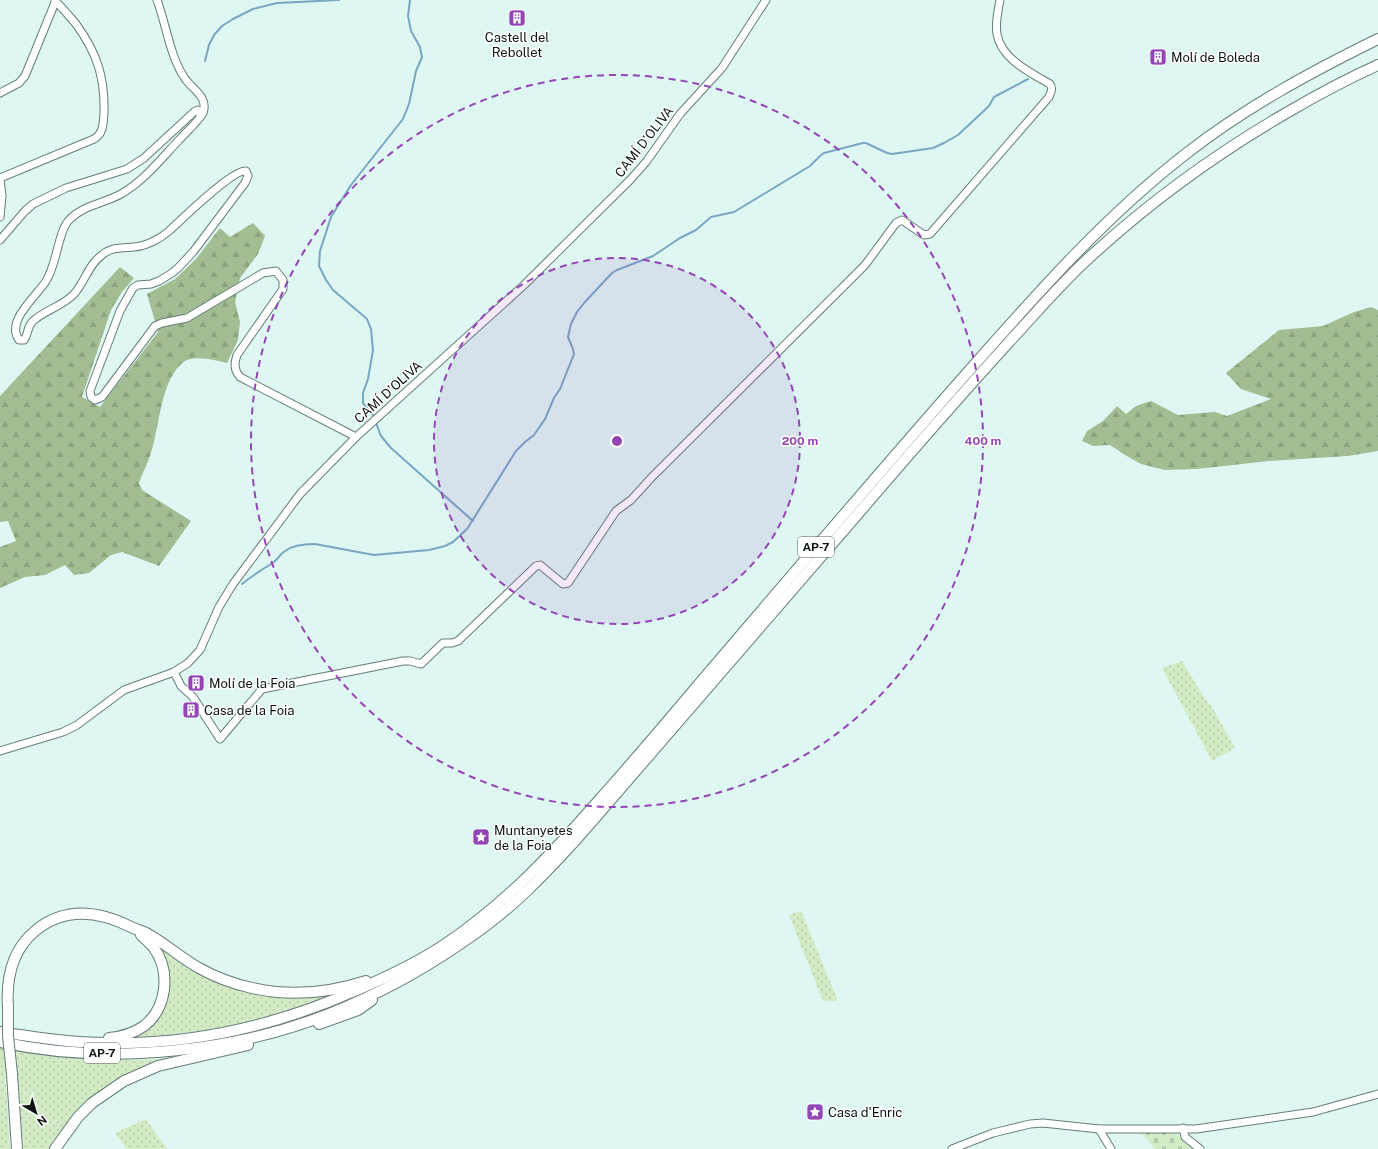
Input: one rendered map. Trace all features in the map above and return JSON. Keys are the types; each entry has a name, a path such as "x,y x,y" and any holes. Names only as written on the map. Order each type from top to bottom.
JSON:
{"highway":[{"name":"AP-7","path":"0,1032 72,1042 137,1043 164,1042 243,1029 325,1004 392,975 443,945 502,901 534,872 571,832 907,441 1040,290 1112,216 1183,156 1232,120 1288,86 1378,39"},
{"name":"AP-7","path":"0,1042 43,1049 104,1054 203,1051 241,1044 330,1020 358,1010 394,984 474,935 523,895 546,872 630,778 920,442 1045,303 1090,257 1150,204 1219,154 1257,130 1334,86 1378,65"},
{"path":"17,1149 8,1036 8,983 13,960 25,940 44,925 65,916 89,914 112,918 148,934 198,968 216,976 252,988 290,993 315,992 360,983 387,972 428,950 443,945"},
{"path":"72,1042 125,1036 144,1026 157,1011 161,1003 165,984 164,969 154,948 132,927"},
{"path":"55,1149 92,1102 124,1081 158,1066 203,1051"}],"street":[{"path":"0,93 20,82 24,76 56,0 88,40 97,61 104,97 102,131 99,137 0,179 2,196 0,218"},
{"path":"158,0 178,68 184,78 201,95 204,100 204,109 200,117 150,171 134,185 121,194 85,209 69,219 64,229 51,274 42,288 25,306 17,319 16,325 18,340 24,340 26,338 28,327 38,317 69,299 74,294 89,269 102,254 117,248 142,245 161,237 237,173 246,171 248,176 245,183 185,262 166,277 151,284 135,286 130,292 113,327 90,391 91,397 95,400 102,397 155,326 162,323 187,318 263,273 276,271 283,280 282,289 237,355 235,369 240,377 356,437"},
{"name":"CAMÍ D’OLIVA","path":"0,751 67,730 77,725 124,690 174,672 188,663 200,650 212,620 226,596 292,504 311,482 356,437 523,286 630,180 646,162 680,114 722,68 766,0"},
{"path":"174,672 182,686 192,697 220,739 262,689 403,661 421,664 443,643 452,643 458,640 536,566 540,565 563,584 568,583 616,511 631,500 652,477 850,280 864,265 896,223 902,220 924,235 930,234 1048,97 1052,91 1050,84 1010,57 997,36 1000,0"},
{"path":"0,240 33,204 66,188 127,170 144,158 194,112 198,110 201,111 200,117"},
{"path":"952,1149 993,1133 1030,1124 1051,1124 1098,1129 1209,1128 1313,1112 1378,1094"},
{"path":"1184,1128 1185,1137 1200,1149"},
{"path":"1098,1129 1111,1149"}],"green space":[{"path":"253,223 265,236 258,254 240,278 235,302 240,322 238,340 227,363 212,359 194,358 185,361 177,369 166,389 151,453 139,483 142,490 191,521 159,566 122,552 111,555 89,573 74,575 65,565 45,575 25,577 0,588 0,547 16,541 8,521 0,522 0,396 120,267 134,278 122,292 111,310 82,397 100,407 158,332 147,294 175,279 196,259 220,228 230,237"},
{"path":"1371,307 1378,310 1378,451 1348,456 1269,461 1197,469 1165,470 1141,464 1110,445 1093,446 1082,441 1087,431 1103,421 1117,406 1126,414 1136,406 1151,401 1178,415 1215,412 1227,416 1271,399 1241,389 1226,373 1279,330 1323,326 1354,312"},
{"path":"1182,661 1205,699 1212,707 1235,748 1212,761 1162,668"},
{"path":"801,911 838,1001 823,1001 789,915"},
{"path":"155,943 256,993 353,989 244,1024 207,1031 129,1039 164,1004"},
{"path":"0,1048 68,1058 136,1060 182,1057 156,1064 80,1110 61,1132 51,1149 23,1149 18,1075 5,1073 10,1149 0,1149"},
{"path":"146,1119 167,1149 127,1149 115,1133"},
{"path":"1171,1130 1194,1149 1155,1149 1140,1131"}],"waterway":[{"path":"205,61 209,45 214,35 222,26 253,9 277,3 339,0"},
{"path":"373,415 363,403 363,393 368,379 373,350 371,329 367,319 333,290 326,280 319,266 320,251 331,217 351,185 403,119 409,104 416,71 422,57 420,47 411,31 408,16 410,0"},
{"path":"242,584 256,573 273,563 285,551 300,545 315,544 374,555 429,550 445,546 453,542 467,529 516,451 534,435 545,419 554,398 560,389 574,354 568,337 571,324 577,312 584,303 612,273 653,256 680,238 696,230 711,217 734,212 810,166 824,153 863,143 892,154 933,148 944,143 958,135 989,106 994,97 1028,79"},
{"path":"376,423 381,436 391,448 473,521"}],"place":[{"name":"Castell del Rebollet","path":"517,18"},
{"name":"Molí de Boleda","path":"1158,57"},
{"name":"Molí de la Foia","path":"196,683"},
{"name":"Casa de la Foia","path":"191,710"},
{"name":"Muntanyetes de la Foia","path":"481,837"},
{"name":"Casa d'Enric","path":"815,1112"}]}
